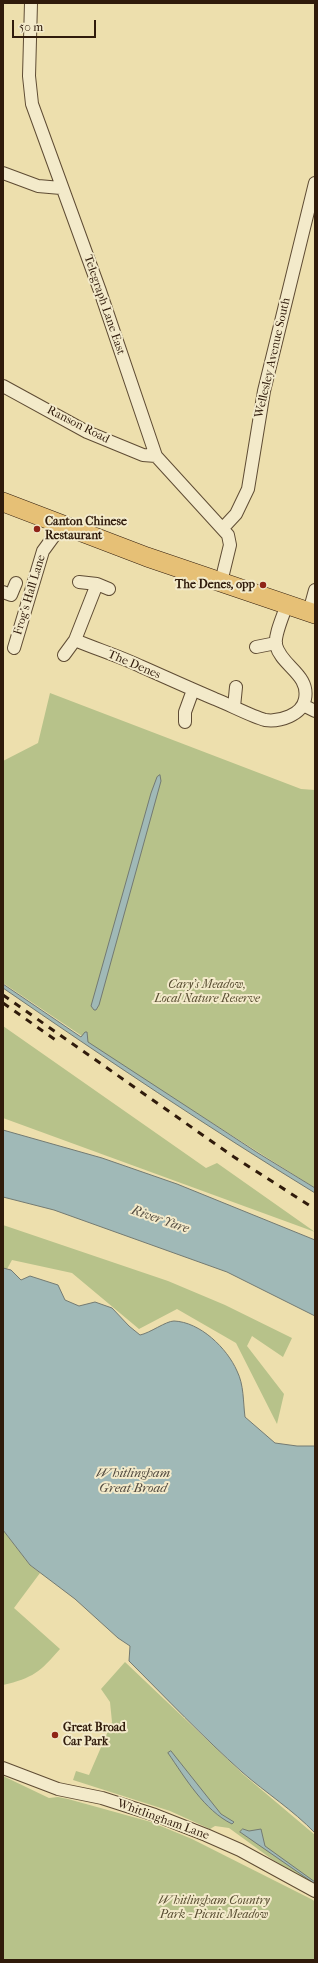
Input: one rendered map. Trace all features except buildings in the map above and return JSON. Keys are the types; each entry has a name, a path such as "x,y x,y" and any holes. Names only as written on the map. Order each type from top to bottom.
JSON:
{"main road":[{"path":"3,502 147,557 312,613"}],"street":[{"name":"Telegraph Lane East","path":"31,3 29,76 32,104 61,188 100,291 156,456 228,535 230,545 221,582"},
{"path":"3,173 38,186 61,188"},
{"name":"Wellesley Avenue South","path":"223,528 236,514 248,489 264,390 315,183"},
{"name":"Ranson Road","path":"3,386 88,432 143,456 156,456"},
{"name":"Frog's Hall Lane","path":"14,648 43,551 62,525"},
{"path":"79,582 97,584 109,589"},
{"path":"3,592 12,595 16,584"},
{"path":"64,655 75,640 97,584"},
{"path":"312,613 315,590"},
{"path":"287,604 276,644 280,654 300,675 304,686 305,698 303,705 315,711"},
{"name":"The Denes","path":"75,640 140,666 265,720 282,719 292,715 303,705"},
{"path":"256,647 276,644"},
{"path":"234,707 236,687"},
{"path":"185,722 185,712 193,690"},
{"name":"Whitlingham Lane","path":"3,1768 58,1789 102,1798 155,1815 206,1835 240,1850 315,1891"}],"green space":[{"name":"Cary's Meadow, Local Nature Reserve","path":"50,693 301,789 315,790 315,1188 81,1040 82,1036 3,983 3,761 38,743"},
{"path":"3,1026 206,1168 217,1163 315,1232 3,1118"},
{"path":"3,1225 168,1281 225,1305 292,1338 283,1357 252,1336 247,1346 284,1394 277,1424 236,1343 177,1309 139,1329 72,1273 12,1260 7,1269 3,1268"},
{"path":"3,1530 30,1565 40,1573 14,1608 60,1649 41,1669 29,1677 3,1685"},
{"path":"125,1662 244,1775 315,1835 315,1886 273,1860 229,1828 215,1826 210,1829 170,1811 73,1780 76,1771 89,1775 112,1722 110,1702 101,1689"},
{"name":"Whitlingham Country Park - Picnic Meadow","path":"3,1776 49,1798 58,1797 68,1799 151,1822 192,1839 313,1900 315,1902 315,1960 3,1960"}],"water":[{"path":"160,775 161,781 99,1005 96,1010 94,1010 91,1006 151,793 157,777"},
{"path":"3,984 81,1037 85,1032 87,1032 88,1042 258,1153 315,1188 315,1193 236,1144 119,1067 3,988"},
{"name":"River Yare","path":"3,1130 102,1158 177,1184 315,1240 315,1316 227,1272 54,1210 3,1197"},
{"name":"Whitlingham Great Broad","path":"3,1268 11,1270 21,1280 30,1276 58,1285 65,1300 79,1306 95,1302 112,1308 140,1335 174,1321 184,1322 203,1331 220,1345 237,1371 242,1387 245,1417 275,1443 297,1446 315,1446 315,1833 298,1817 242,1772 213,1745 129,1661 130,1646 118,1638 75,1599 30,1565 3,1530"},
{"path":"171,1751 221,1814 234,1822 232,1824 213,1811 196,1793 168,1753"},
{"path":"243,1829 249,1831 261,1829 265,1846 315,1882 315,1884 240,1832"}],"railway":[{"path":"3,995 234,1157 315,1209"},
{"path":"3,1003 57,1041"}],"place":[{"name":"Canton Chinese Restaurant","path":"37,529"},
{"name":"The Denes, opp","path":"263,585"},
{"name":"Great Broad Car Park","path":"55,1735"}]}
